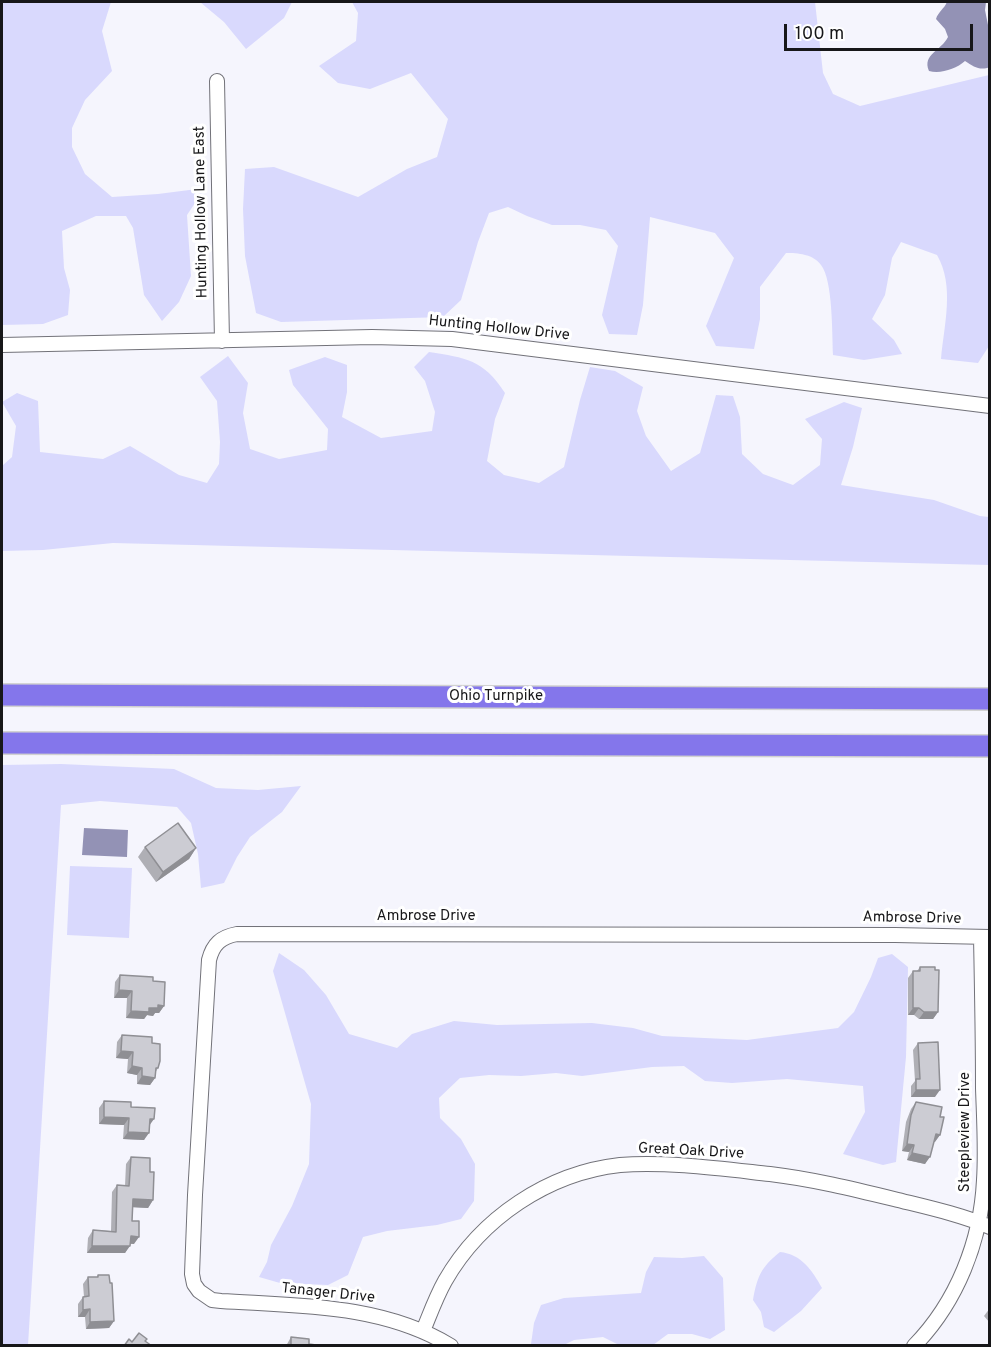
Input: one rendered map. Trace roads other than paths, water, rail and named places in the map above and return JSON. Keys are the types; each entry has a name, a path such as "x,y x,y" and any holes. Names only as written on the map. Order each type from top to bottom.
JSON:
{"highway":[{"name":"Ohio Turnpike","path":"2,695 990,699"},
{"path":"2,743 990,746"}],"street":[{"name":"Hunting Hollow Lane East","path":"216,81 222,341"},
{"name":"Hunting Hollow Drive","path":"2,345 382,337 453,339 990,406"},
{"name":"Ambrose Drive","path":"198,1291 194,1284 192,1262 209,960 215,945 227,936 237,934 587,934 986,937"},
{"name":"Steepleview Drive","path":"914,1346 950,1298 985,1225 986,937"},
{"name":"Great Oak Drive","path":"423,1331 446,1279 474,1240 509,1209 549,1185 593,1170 620,1165 649,1164 797,1177 956,1214 985,1225"},
{"name":"Tanager Drive","path":"198,1291 212,1300 353,1311 379,1316 423,1331 451,1346"}]}
